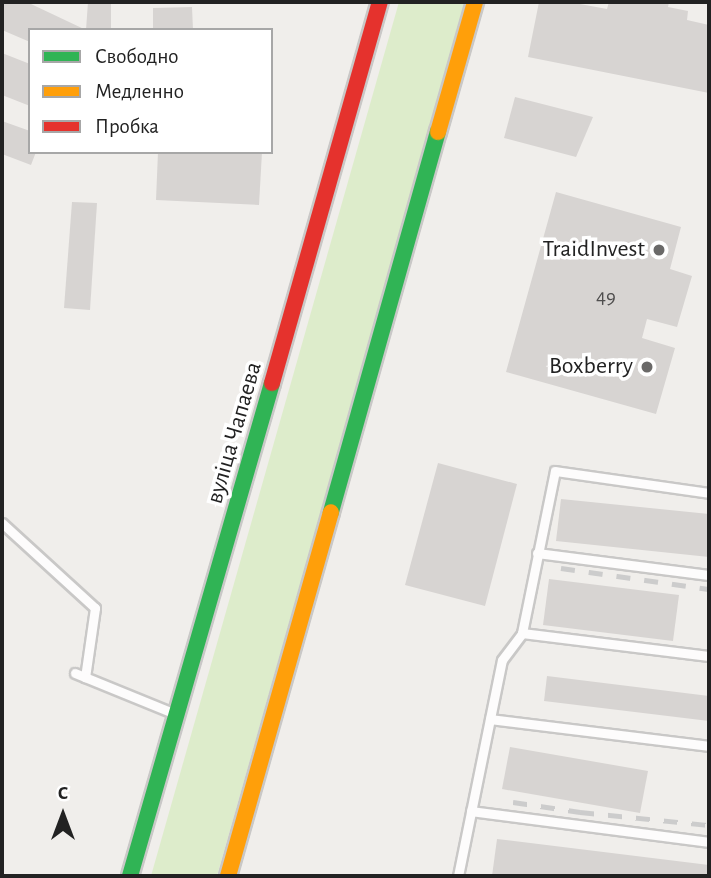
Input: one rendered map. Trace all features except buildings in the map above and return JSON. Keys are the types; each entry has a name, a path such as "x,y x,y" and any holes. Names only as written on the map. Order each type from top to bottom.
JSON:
{"main road":[{"name":"вуліца Чапаева","path":"130,876 179,715 380,2"},
{"path":"228,876 475,2"}],"lane":[{"path":"458,876 502,660 522,633 555,471 709,493"},
{"path":"2,523 95,608 85,677"},
{"path":"537,554 709,575"},
{"path":"522,633 709,656"},
{"path":"75,673 179,715"},
{"path":"490,719 709,746"},
{"path":"471,811 709,842"}],"green space":[{"path":"399,2 466,2 217,876 151,876"}],"railway":[{"path":"561,568 709,589"},
{"path":"513,802 580,812 709,825"}],"traffic: fast":[{"path":"331,512 438,132"},
{"path":"130,876 272,383"}],"traffic: slow":[{"path":"438,132 475,2"},
{"path":"228,876 331,512"}],"traffic: jam":[{"path":"272,383 380,2"}],"place":[{"name":"TraidInvest","path":"659,250"},
{"name":"Boxberry","path":"647,367"}]}
